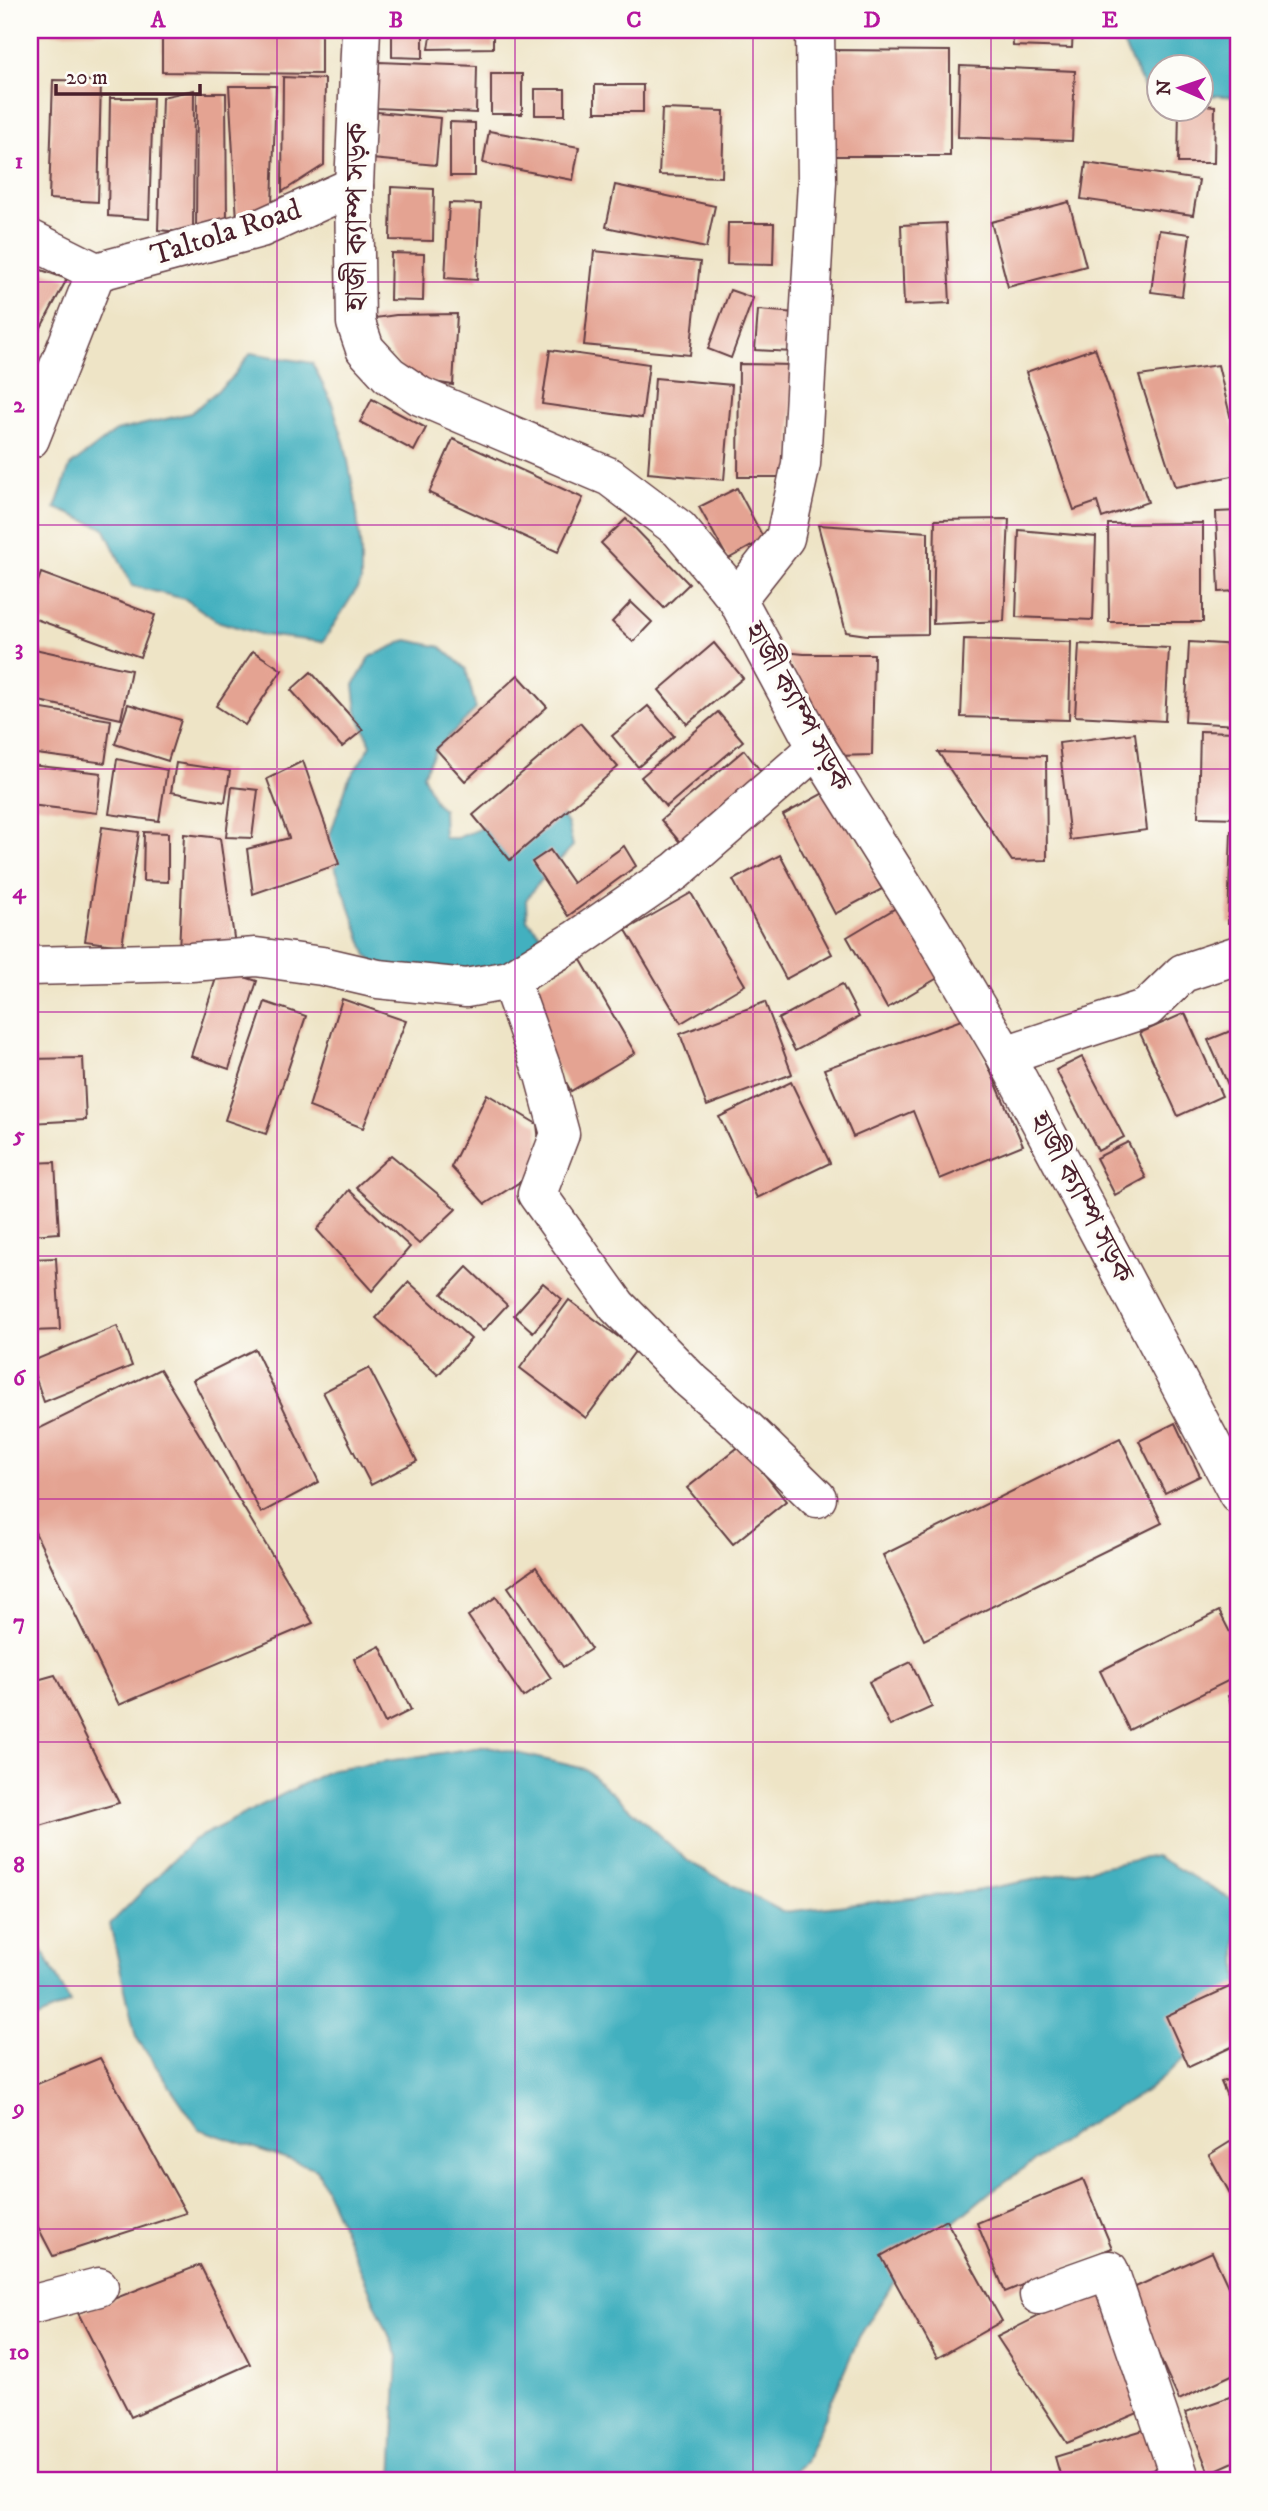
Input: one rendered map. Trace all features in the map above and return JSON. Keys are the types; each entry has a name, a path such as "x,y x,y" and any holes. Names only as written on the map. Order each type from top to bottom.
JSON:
{"street":[{"name":"হাজী ক্যাম্প সড়ক","path":"361,30 354,186 356,323 365,349 389,375 420,396 610,477 679,529 737,599 817,748 931,930 1005,1055 1238,1494"},
{"path":"737,599 785,538 801,464 817,182 815,30"},
{"name":"Taltola Road","path":"96,272 261,228 354,186"},
{"path":"30,239 96,272 30,439"},
{"path":"30,966 191,962 256,957 322,966 378,979 466,988 510,980 577,939 676,871 817,748"},
{"path":"1005,1055 1147,1008 1183,973 1238,955"},
{"path":"510,980 544,1075 559,1134 537,1194 617,1306 688,1378 741,1424 817,1498"},
{"path":"1040,2295 1109,2270 1181,2481"},
{"path":"30,2305 99,2287"}],"water":[{"path":"1116,30 1238,30 1238,97 1216,96 1216,52 1146,52 1146,91"},
{"path":"251,353 312,363 332,403 345,445 355,498 361,551 361,582 323,642 263,635 217,621 185,599 132,586 104,528 55,508 70,466 116,431 191,413 230,380"},
{"path":"407,640 441,647 466,669 476,709 436,749 423,775 435,802 443,809 444,838 457,838 551,800 568,824 573,846 526,900 527,920 551,945 508,976 377,966 367,956 327,844 348,781 371,745 357,712 354,685 370,657"},
{"path":"488,1746 585,1769 689,1862 783,1912 975,1891 1156,1856 1236,1902 1238,1982 1197,2048 1149,2089 1079,2130 990,2192 907,2261 859,2337 805,2462 783,2481 392,2481 398,2356 317,2169 199,2129 136,2037 110,1924 193,1840 333,1769"},
{"path":"30,1926 70,2003 30,2021"}],"building":[{"path":"39,30 104,30 104,32 39,34"},
{"path":"162,30 321,30 321,74 162,72"},
{"path":"392,30 423,30 423,58 392,57"},
{"path":"432,30 493,30 493,48 429,49"},
{"path":"1012,30 1073,30 1072,48 1013,46"},
{"path":"829,50 950,51 950,156 828,156"},
{"path":"379,62 477,66 476,113 376,108"},
{"path":"960,66 1075,71 1072,141 958,137"},
{"path":"491,74 522,74 522,114 491,114"},
{"path":"283,77 325,79 324,165 282,192"},
{"path":"53,80 101,81 98,202 49,199"},
{"path":"595,85 643,85 643,112 595,112"},
{"path":"229,86 276,86 272,205 237,220"},
{"path":"535,89 565,89 565,115 535,115"},
{"path":"194,90 193,233 158,230 162,97"},
{"path":"197,93 226,93 227,225 196,230"},
{"path":"110,98 153,98 149,219 108,216"},
{"path":"662,109 724,111 722,177 659,175"},
{"path":"377,112 440,118 436,165 372,159"},
{"path":"450,122 475,123 475,176 450,176"},
{"path":"1179,122 1215,122 1214,163 1178,163"},
{"path":"489,131 579,147 573,180 483,163"},
{"path":"1086,163 1199,180 1193,215 1081,199"},
{"path":"615,185 715,206 706,248 606,227"},
{"path":"391,187 434,189 433,241 390,240"},
{"path":"1069,202 1086,266 1008,287 991,222"},
{"path":"449,203 481,204 477,280 445,278"},
{"path":"728,223 774,223 773,265 727,264"},
{"path":"946,223 950,303 904,305 901,225"},
{"path":"1159,230 1190,234 1182,296 1151,292"},
{"path":"594,251 700,262 690,355 584,345"},
{"path":"391,253 424,254 423,301 390,300"},
{"path":"30,266 67,279 30,348"},
{"path":"730,290 753,298 731,358 708,349"},
{"path":"758,310 796,313 793,352 755,350"},
{"path":"457,314 453,385 408,378 368,319 396,315"},
{"path":"1095,348 1148,502 1102,518 1097,502 1074,510 1026,372"},
{"path":"550,350 649,364 642,418 542,404"},
{"path":"739,364 792,365 791,477 738,477"},
{"path":"1218,365 1238,449 1238,475 1175,487 1139,376"},
{"path":"655,378 732,385 724,480 648,473"},
{"path":"372,399 426,428 414,451 360,422"},
{"path":"453,439 583,498 558,552 429,493"},
{"path":"737,488 764,539 728,559 699,507"},
{"path":"1238,511 1238,591 1219,592 1216,512"},
{"path":"626,519 689,584 664,608 601,543"},
{"path":"1009,519 1004,621 933,624 935,520"},
{"path":"1203,523 1203,622 1109,622 1108,524"},
{"path":"818,525 928,532 928,634 867,635 846,632"},
{"path":"1019,530 1096,537 1093,620 1016,617"},
{"path":"41,573 155,615 140,657 30,617 30,604"},
{"path":"631,602 652,622 633,642 612,622"},
{"path":"964,639 1071,642 1069,720 961,717"},
{"path":"1189,642 1238,645 1238,725 1185,722"},
{"path":"714,643 743,678 687,724 659,690"},
{"path":"1079,644 1169,648 1165,721 1075,716"},
{"path":"30,648 131,670 121,719 30,699"},
{"path":"253,651 282,670 245,725 216,706"},
{"path":"784,652 874,654 872,755 835,756"},
{"path":"311,672 363,730 342,747 291,690"},
{"path":"518,675 547,707 465,781 436,749"},
{"path":"128,704 181,720 168,761 115,744"},
{"path":"648,706 674,736 638,767 612,736"},
{"path":"30,707 111,720 105,763 30,753"},
{"path":"718,712 743,741 666,807 641,777"},
{"path":"580,723 618,767 510,860 473,815"},
{"path":"1200,731 1238,732 1238,818 1198,817"},
{"path":"1135,733 1147,830 1070,840 1059,743"},
{"path":"744,750 767,779 685,848 661,820"},
{"path":"938,752 1046,756 1047,860 1012,861"},
{"path":"117,759 167,770 159,821 109,814"},
{"path":"303,761 339,864 253,894 247,849 289,838 267,779"},
{"path":"176,763 230,771 225,802 171,792"},
{"path":"30,765 101,773 97,813 30,805"},
{"path":"232,787 258,790 252,838 226,837"},
{"path":"829,790 882,889 835,914 783,815"},
{"path":"102,827 139,832 122,946 85,941"},
{"path":"1231,831 1238,831 1238,923 1228,923"},
{"path":"144,832 168,833 168,882 143,881"},
{"path":"184,834 220,838 235,945 179,952"},
{"path":"624,846 636,866 568,916 532,862 550,850 573,883"},
{"path":"780,855 832,954 786,979 733,880"},
{"path":"691,893 745,985 681,1023 626,930"},
{"path":"901,905 941,976 887,1008 847,937"},
{"path":"581,960 635,1053 571,1091 517,998"},
{"path":"219,969 257,981 229,1069 191,1056"},
{"path":"842,984 859,1017 795,1051 778,1019"},
{"path":"342,999 406,1021 363,1128 309,1107"},
{"path":"265,1002 306,1016 266,1134 225,1120"},
{"path":"765,1002 792,1074 707,1106 680,1034"},
{"path":"1185,1013 1222,1096 1178,1116 1140,1033"},
{"path":"967,1018 1023,1145 940,1179 913,1111 853,1137 824,1069"},
{"path":"1238,1028 1238,1107 1208,1040"},
{"path":"1082,1057 1124,1137 1098,1151 1056,1070"},
{"path":"83,1058 86,1120 30,1123 30,1059"},
{"path":"791,1082 830,1163 757,1198 719,1117"},
{"path":"487,1094 537,1124 542,1168 485,1204 451,1167"},
{"path":"1128,1142 1146,1178 1115,1195 1096,1158"},
{"path":"391,1155 456,1209 419,1244 356,1187"},
{"path":"55,1162 59,1233 30,1235 30,1163"},
{"path":"349,1190 410,1247 372,1291 317,1230"},
{"path":"56,1258 60,1330 30,1331 30,1259"},
{"path":"467,1267 507,1305 483,1331 442,1294"},
{"path":"409,1282 471,1339 438,1375 376,1318"},
{"path":"543,1283 562,1299 533,1332 514,1315"},
{"path":"569,1300 636,1350 586,1418 520,1368"},
{"path":"117,1326 132,1366 44,1402 30,1362"},
{"path":"255,1349 319,1482 261,1513 193,1380"},
{"path":"369,1368 417,1461 371,1485 323,1392"},
{"path":"160,1369 313,1623 119,1705 30,1522 30,1433"},
{"path":"1175,1423 1200,1476 1165,1493 1139,1441"},
{"path":"1120,1438 1162,1523 924,1640 883,1555"},
{"path":"741,1445 786,1501 733,1544 687,1488"},
{"path":"536,1567 591,1649 563,1667 508,1587"},
{"path":"496,1597 551,1678 523,1697 468,1616"},
{"path":"1219,1611 1238,1648 1238,1676 1129,1730 1100,1671"},
{"path":"380,1646 411,1710 385,1723 354,1659"},
{"path":"911,1662 932,1707 890,1726 869,1682"},
{"path":"55,1675 119,1803 30,1829 30,1682"},
{"path":"1238,1692 1238,1722 1228,1696"},
{"path":"1238,1983 1238,2044 1189,2067 1166,2016"},
{"path":"100,2058 186,2213 53,2256 30,2212 30,2087"},
{"path":"1238,2076 1238,2105 1232,2108 1221,2082"},
{"path":"1238,2137 1238,2198 1233,2199 1209,2155"},
{"path":"1083,2179 1112,2248 1005,2292 977,2223"},
{"path":"946,2220 1002,2321 937,2358 881,2256"},
{"path":"1212,2252 1238,2308 1238,2372 1179,2400 1129,2290"},
{"path":"200,2265 250,2364 131,2417 78,2313"},
{"path":"1107,2282 1145,2410 1067,2443 997,2337"},
{"path":"1238,2394 1238,2460 1209,2473 1185,2413"},
{"path":"1150,2428 1162,2467 1114,2481 1062,2481 1055,2457"}]}
